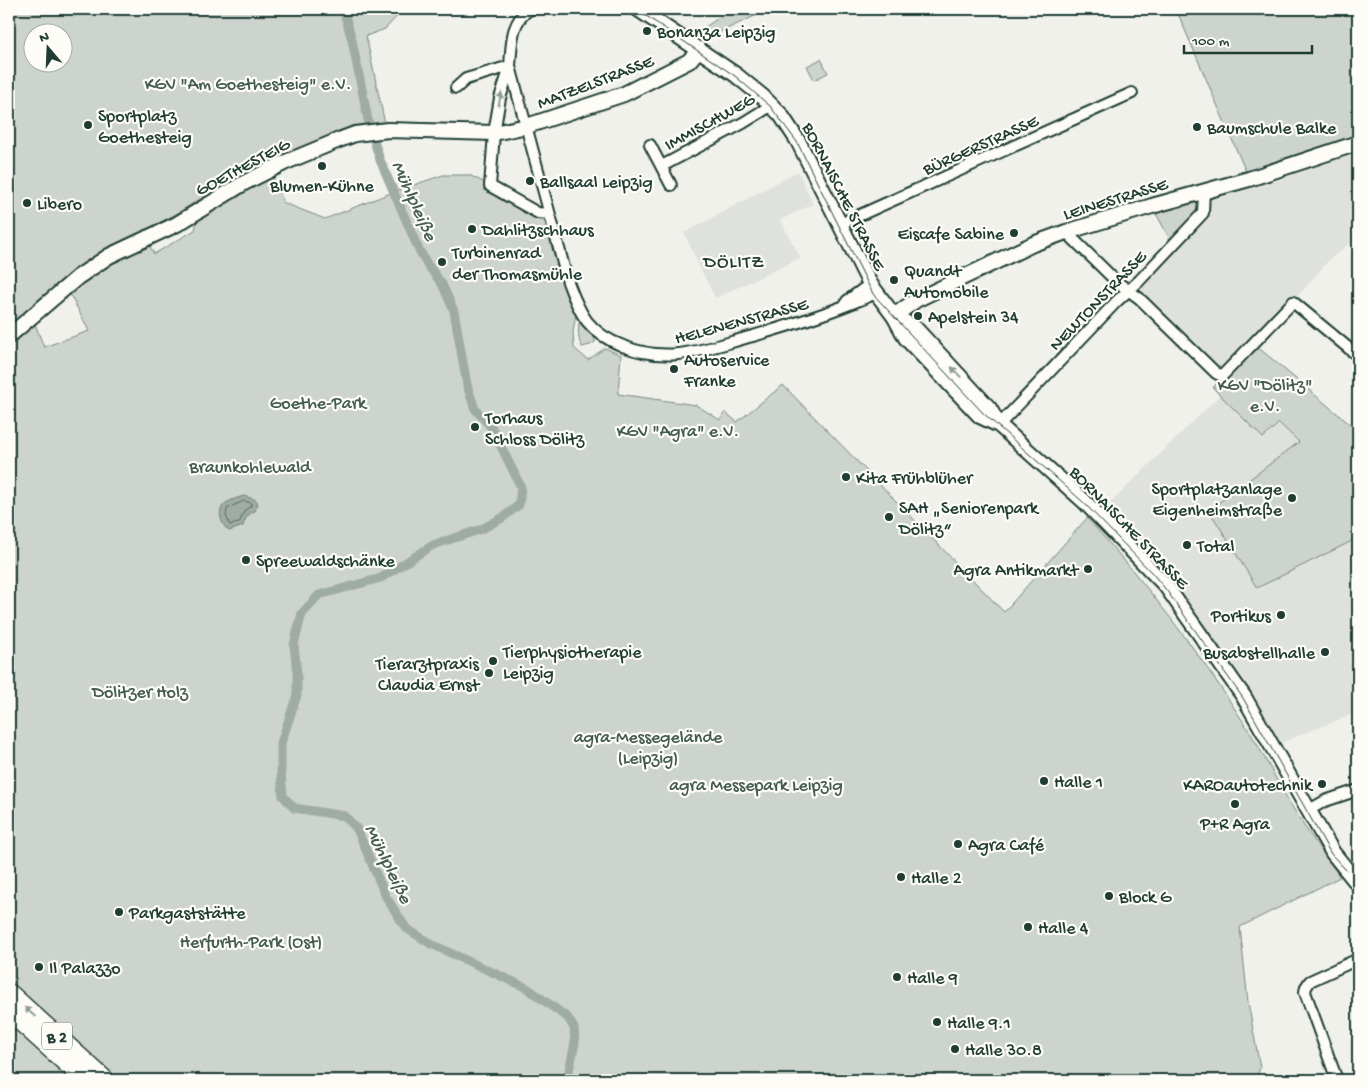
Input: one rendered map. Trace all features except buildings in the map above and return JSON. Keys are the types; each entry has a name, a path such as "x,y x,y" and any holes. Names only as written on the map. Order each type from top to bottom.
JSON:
{"highway":[{"name":"B 2","path":"9,993 105,1080"},
{"name":"B 2","path":"9,1011 85,1080"}],"main road":[{"name":"BORNAISCHE STRASSE","path":"638,9 751,86 772,105 798,141 873,289 894,316 906,338 980,416 999,425 1084,501 1169,590 1244,697 1333,853 1358,884"},
{"name":"MATZELSTRASSE","path":"528,126 624,94 689,61 699,49"},
{"name":"GOETHESTEIG","path":"9,336 78,277 109,256 177,224 244,183 286,162 339,140 365,133 388,130 469,134 494,133 528,126"},
{"name":"LEINESTRASSE","path":"894,316 916,300 1033,244 1066,232 1249,179 1358,143"}],"street":[{"path":"510,66 528,126 549,214 538,213 490,186 494,133 500,98 510,66 513,33 517,21 530,9"},
{"path":"456,88 466,79 510,66"},
{"name":"BÜRGERSTRASSE","path":"840,224 1132,93"},
{"name":"IMMISCHWEG","path":"662,166 743,123 772,105"},
{"name":"IMMISCHWEG","path":"650,145 671,185"},
{"name":"NEWTONSTRASSE","path":"999,425 1203,212 1204,191"},
{"name":"HELENENSTRASSE","path":"549,214 577,307 587,321 609,341 637,352 672,356 692,353 776,329 839,308 873,289"},
{"path":"1066,232 1118,282 1139,298 1216,373 1222,376 1293,302 1358,356"},
{"path":"1309,810 1326,801 1358,790"},
{"path":"1337,1080 1305,992 1310,981 1358,960"}],"shaded area":[{"path":"1358,143 1358,237 1329,260 1293,302 1222,376 1128,291 1203,213 1204,191"},
{"path":"798,171 813,204 780,220 801,258 715,298 684,233"},
{"path":"1220,395 1263,438 1279,423 1299,442 1210,511 1257,588 1358,538 1358,712 1273,746 1172,594 1098,515"}],"green space":[{"name":"KGV \"Am Goethesteig\" e.V.","path":"9,9 404,9 385,29 366,36 385,124 356,128 234,178 174,215 86,263 34,310 9,329"},
{"path":"732,9 770,9 707,38 699,31"},
{"path":"1176,9 1358,9 1358,143 1249,179"},
{"path":"821,59 828,73 814,80 807,66"},
{"path":"270,170 284,203 325,219 393,192 443,175 469,175 549,214 577,307 573,332 574,348 588,360 605,348 621,355 618,394 696,405 720,420 725,412 737,422 783,385 1004,612 1087,518 1151,593 1210,671 1252,736 1298,817 1340,877 1240,927 1248,1002 1260,1068 1256,1080 9,1080 9,344 35,324 44,347 89,331 67,288 146,239 154,254 195,230 199,210"},
{"path":"1204,191 1203,213 1173,245 1152,206"},
{"path":"579,323 590,330 595,342 582,347"},
{"name":"Sportplatzanlage Eigenheimstraße","path":"1254,344 1358,431 1358,538 1257,588 1209,510 1299,442 1279,423 1263,438 1213,388 1222,376"}],"water":[{"path":"245,496 256,500 258,504 255,511 250,513 243,526 229,531 222,521 221,509 226,503"},
{"path":"9,1066 24,1080 9,1080"}],"waterway":[{"name":"Mühlpleiße","path":"343,9 352,40 369,125 380,160 418,248 442,284 454,311 467,385 475,409 492,428 521,487 519,505 502,518 482,529 433,545 381,578 319,595 302,613 294,645 297,695 281,743 283,796 294,808 345,816 357,829 386,897 406,928 431,944 527,988 568,1018 574,1028 575,1043 567,1080"},
{"path":"1238,173 1250,171 1358,135"}],"tram line":[{"path":"636,9 735,76 770,106 797,142 873,294 983,413 1083,502 1167,591 1243,698 1331,854 1346,870"}],"place":[{"name":"Bonanza Leipzig","path":"647,31"},
{"name":"Sportplatz Goethesteig","path":"88,125"},
{"name":"Baumschule Balke","path":"1197,127"},
{"name":"Blumen-Kühne","path":"322,166"},
{"name":"Ballsaal Leipzig","path":"530,181"},
{"name":"Libero","path":"27,203"},
{"name":"Dahlitzschhaus","path":"472,229"},
{"name":"Eiscafe Sabine","path":"1014,233"},
{"name":"Turbinenrad der Thomasmühle","path":"442,262"},
{"name":"Quandt Automobile","path":"894,280"},
{"name":"Apelstein 34","path":"918,316"},
{"name":"Autoservice Franke","path":"674,369"},
{"name":"Torhaus Schloss Dölitz","path":"475,427"},
{"name":"Kita Frühblüher","path":"846,477"},
{"name":"Sportplatzanlage Eigenheimstraße","path":"1292,498"},
{"name":"SAH „Seniorenpark Dölitz“","path":"889,517"},
{"name":"Total","path":"1187,545"},
{"name":"Spreewaldschänke","path":"246,560"},
{"name":"Agra Antikmarkt","path":"1088,569"},
{"name":"Portikus","path":"1281,615"},
{"name":"Busabstellhalle","path":"1325,652"},
{"name":"Tierphysiotherapie Leipzig","path":"493,661"},
{"name":"Tierarztpraxis Claudia Ernst","path":"489,673"},
{"name":"Halle 1","path":"1044,781"},
{"name":"KAROautotechnik","path":"1322,784"},
{"name":"P+R Agra","path":"1235,804"},
{"name":"Agra Café","path":"958,844"},
{"name":"Halle 2","path":"901,877"},
{"name":"Block G","path":"1109,896"},
{"name":"Parkgaststätte","path":"119,912"},
{"name":"Halle 4","path":"1028,927"},
{"name":"Il Palazzo","path":"39,967"},
{"name":"Halle 9","path":"897,977"},
{"name":"Halle 9.1","path":"937,1022"},
{"name":"Halle 30.8","path":"955,1049"}],"district":[{"name":"DÖLITZ","path":"734,260"}],"park label":[{"name":"KGV \"Dölitz\" e.V.","path":"1265,394"},
{"name":"Goethe-Park","path":"318,402"},
{"name":"KGV \"Agra\" e.V.","path":"678,430"},
{"name":"Braunkohlewald","path":"250,466"},
{"name":"Dölitzer Holz","path":"140,691"},
{"name":"agra-Messegelände (Leipzig)","path":"648,746"},
{"name":"agra Messepark Leipzig","path":"756,784"},
{"name":"Herfurth-Park (Ost)","path":"251,941"}]}
